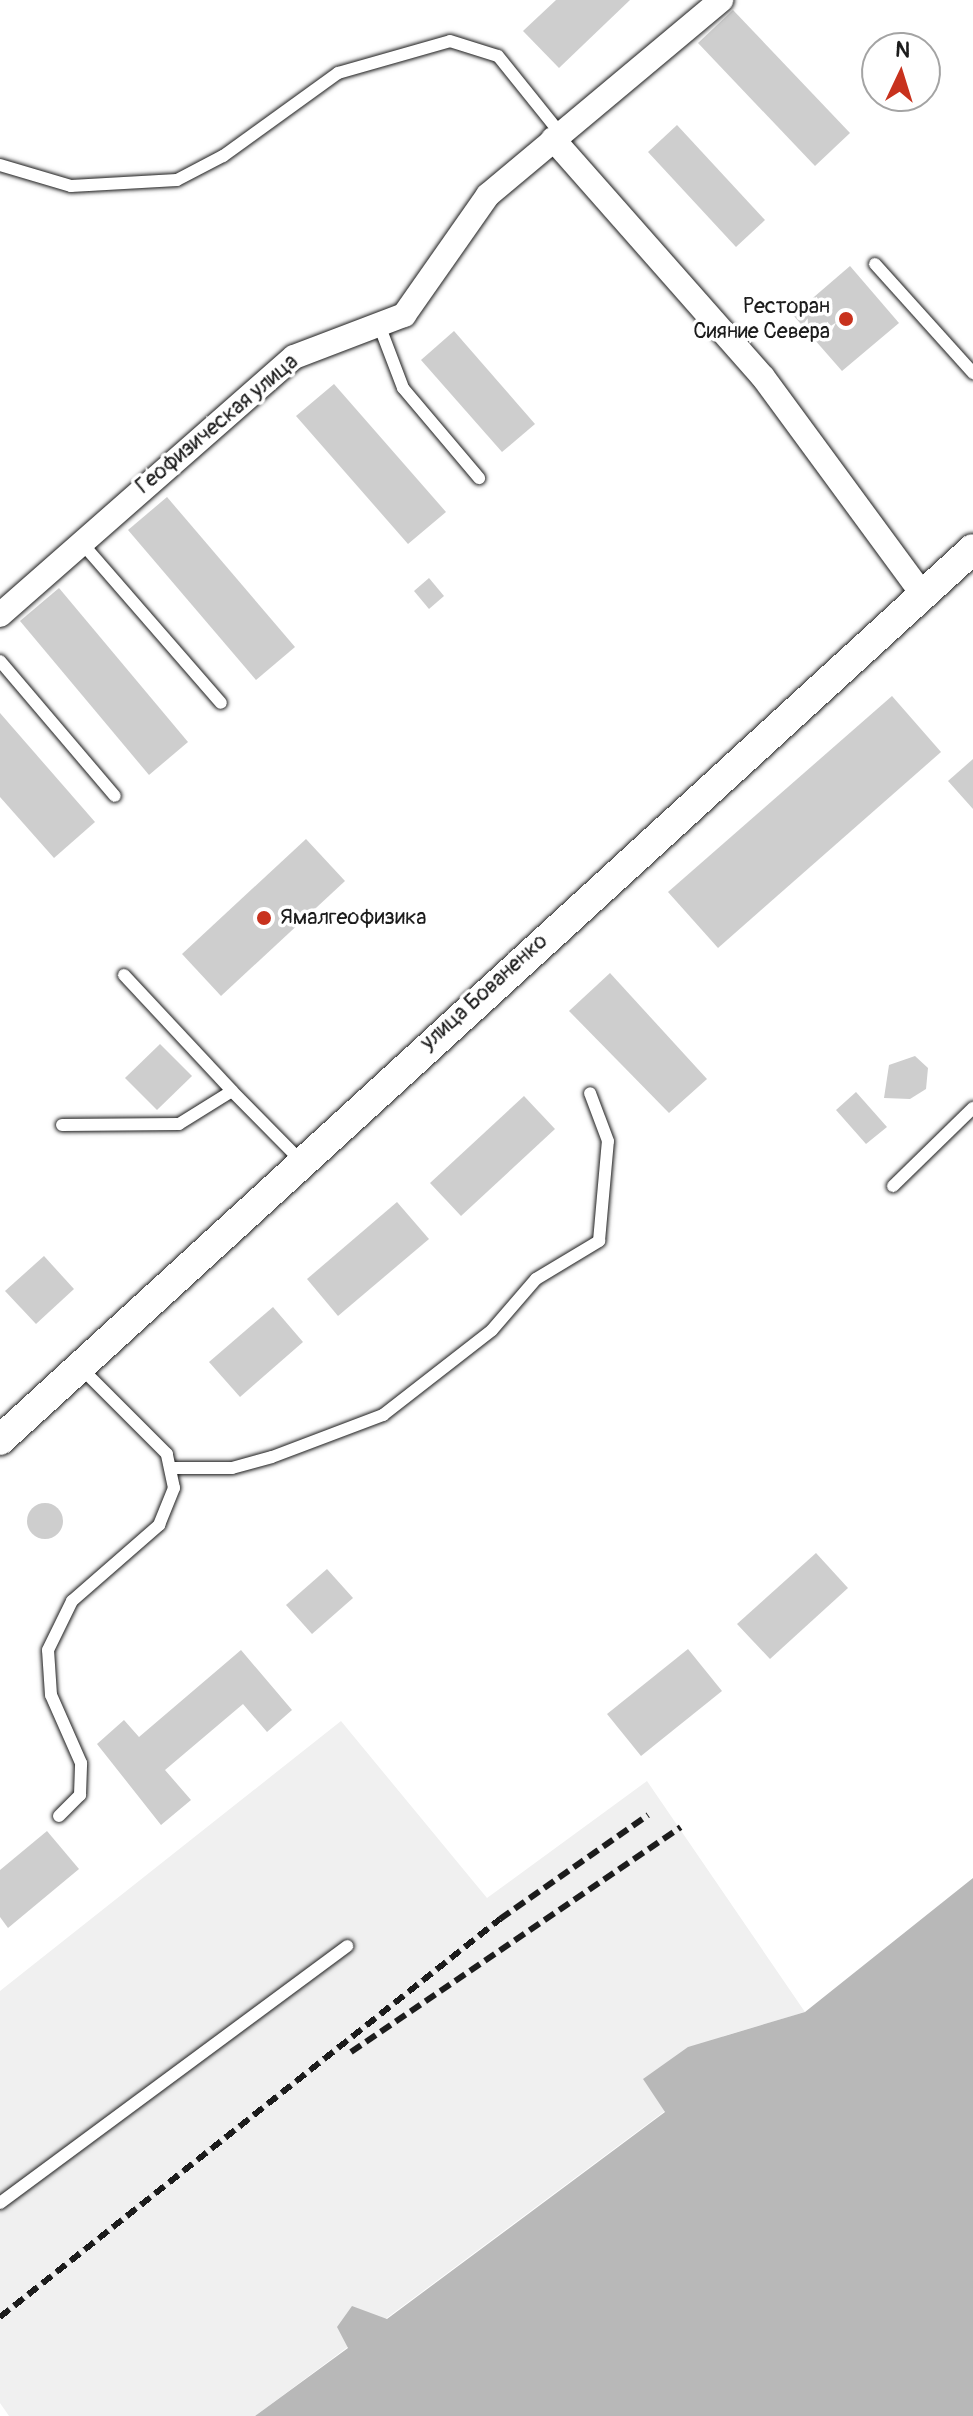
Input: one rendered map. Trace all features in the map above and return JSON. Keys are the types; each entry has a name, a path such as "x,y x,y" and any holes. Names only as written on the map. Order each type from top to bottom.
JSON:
{"street":[{"name":"Геофизическая улица","path":"0,615 79,540 294,357 381,330 421,299 471,213 557,136 721,0"},
{"path":"557,136 763,377 923,595"},
{"name":"улица Бованенко","path":"0,1440 299,1159 973,549"}],"lane":[{"path":"0,165 71,186 177,180 223,156 338,73 450,41 498,56 557,136"},
{"path":"875,264 973,373"},
{"path":"381,330 403,388 479,478"},
{"path":"79,540 221,703"},
{"path":"0,661 115,796"},
{"path":"124,975 299,1159"},
{"path":"62,1125 179,1124 232,1091"},
{"path":"173,1468 232,1468 383,1415 492,1330 536,1279 599,1241 608,1141 590,1093"},
{"path":"893,1186 973,1108"},
{"path":"59,1816 80,1795 81,1763 51,1695 48,1650 72,1601 159,1525 173,1468 154,1438 79,1366"},
{"path":"0,2203 347,1946"}],"shaded area":[{"path":"341,1721 487,1898 647,1781 805,2012 724,2036 644,2080 665,2111 255,2416 9,2416 0,2403 0,1991"},
{"path":"973,1878 973,2416 255,2416 348,2348 337,2327 352,2306 387,2319 665,2112 643,2079 688,2047 805,2012"}],"building":[{"path":"556,0 630,0 559,68 523,31"},
{"path":"733,10 850,133 815,166 698,43"},
{"path":"677,125 765,220 736,247 648,152"},
{"name":"Ресторан Сияние Севера","path":"850,266 899,323 842,371 793,315"},
{"path":"454,331 535,424 502,452 421,360"},
{"path":"334,384 446,512 408,544 296,416"},
{"path":"167,497 295,647 256,680 128,530"},
{"path":"429,578 444,596 429,609 414,591"},
{"path":"59,588 188,742 149,775 20,621"},
{"path":"892,696 941,752 718,948 668,892"},
{"path":"0,713 95,822 54,858 0,797"},
{"path":"973,759 973,809 948,781"},
{"name":"Ямалгеофизика","path":"306,839 345,881 221,996 182,954"},
{"path":"610,973 707,1079 669,1113 569,1011"},
{"path":"160,1044 192,1076 157,1110 125,1078"},
{"path":"915,1056 928,1068 926,1089 910,1099 884,1098 889,1065"},
{"path":"856,1092 887,1127 866,1144 836,1110"},
{"path":"524,1096 555,1129 461,1216 430,1183"},
{"path":"397,1202 429,1239 338,1316 307,1279"},
{"path":"44,1256 74,1289 36,1324 5,1291"},
{"path":"273,1307 303,1342 240,1397 209,1362"},
{"path":"45,1503 57,1509 63,1521 57,1533 45,1539 33,1533 27,1521 33,1509"},
{"path":"816,1553 848,1588 770,1659 737,1624"},
{"path":"327,1569 353,1598 312,1634 286,1605"},
{"path":"688,1649 722,1691 641,1756 607,1714"},
{"path":"241,1650 292,1710 267,1732 243,1704 165,1770 191,1800 161,1825 97,1744 124,1720 139,1737"},
{"path":"47,1831 79,1869 8,1928 0,1917 0,1870"}],"railway":[{"path":"0,2317 500,1919 648,1815"},
{"path":"351,2052 681,1827"}],"place":[{"name":"Ресторан Сияние Севера","path":"846,319"},
{"name":"Ямалгеофизика","path":"264,918"}]}
